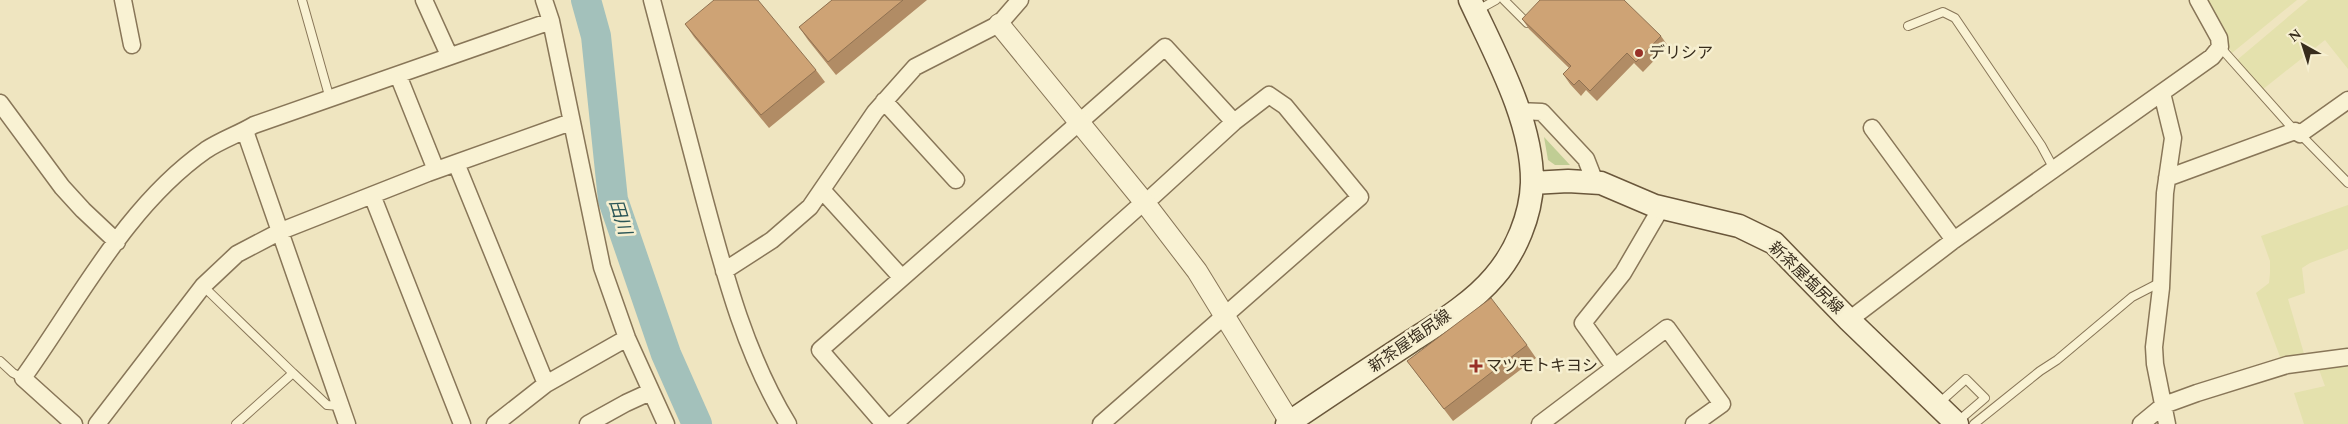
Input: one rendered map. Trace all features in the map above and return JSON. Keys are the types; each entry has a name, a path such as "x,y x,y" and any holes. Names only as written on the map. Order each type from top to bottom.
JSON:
{"main road":[{"name":"新茶屋塩尻線","path":"1289,423 1436,324 1476,294 1494,276 1509,256 1518,238 1525,219 1532,183 1529,155 1518,111 1473,5"},
{"name":"新茶屋塩尻線","path":"1532,183 1568,181 1601,183 1661,208 1739,226 1774,243 1849,320 1937,405 1962,424"}],"street":[{"path":"123,0 132,45"},
{"path":"424,0 449,55"},
{"path":"544,0 551,21 570,122 602,267 627,338 666,424"},
{"path":"652,0 724,271 743,329 777,406 788,424"},
{"path":"724,271 772,240 810,207 875,112 915,67 998,24 1020,0"},
{"path":"1849,320 1954,240 2148,100 2162,94 2212,57 2220,47 2219,38 2198,0"},
{"path":"74,424 23,378 117,242 161,187 208,149 254,125 449,55 551,21"},
{"path":"998,24 1145,203 1197,271 1225,314 1289,423"},
{"path":"884,424 820,350 1165,46 1234,122"},
{"path":"398,74 436,170"},
{"path":"2162,94 2173,138 2167,178 2161,282 2154,347 2155,364 2167,424"},
{"path":"894,424 1234,122 1269,95 1285,106 1360,196 1101,424"},
{"path":"2167,178 2298,132 2348,100"},
{"path":"884,101 956,180"},
{"path":"0,103 62,187 82,210 117,242"},
{"path":"1518,111 1542,112 1586,159 1595,182"},
{"path":"97,424 203,286 237,254 281,231 372,194 570,122"},
{"path":"1872,128 1954,240"},
{"path":"245,131 347,424"},
{"path":"456,163 546,384"},
{"path":"822,190 902,278"},
{"path":"372,194 462,424"},
{"path":"1614,366 1583,322 1623,274 1661,208"},
{"path":"1540,424 1614,366 1667,328 1722,404 1694,424"},
{"path":"495,424 546,384 627,338"},
{"path":"2140,424 2164,405 2287,365 2348,357"},
{"path":"588,424 650,392"}],"lane":[{"path":"302,0 330,99"},
{"path":"1473,5 1496,0"},
{"path":"1504,0 1527,24 1533,18"},
{"path":"1908,26 1943,12 1955,18 2041,145 2054,169"},
{"path":"2220,47 2348,183"},
{"path":"1962,424 2057,360 2132,297 2161,282"},
{"path":"203,286 327,405 340,406"},
{"path":"0,361 23,378"},
{"path":"236,424 293,373"},
{"path":"1937,405 1966,379 1985,398 1962,424"}],"shaded area":[{"path":"2202,0 2297,0 2232,53"},
{"path":"2308,0 2348,0 2348,69 2325,40 2262,90 2237,60"},
{"path":"2348,205 2348,249 2310,263 2302,268 2305,293 2288,299 2305,357 2282,362 2256,293 2269,283 2270,273 2270,261 2261,236"},
{"path":"2348,363 2348,424 2304,424 2294,393 2325,386 2318,367"}],"green space":[{"path":"1544,137 1570,165 1555,165 1548,160"}],"building":[{"path":"714,0 758,0 816,70 761,115 685,24"},
{"path":"832,0 903,0 828,62 799,27"},
{"path":"1540,0 1624,0 1661,36 1636,62 1627,53 1590,91 1579,80 1574,85 1563,74 1571,66 1522,19"},
{"name":"マツモトキヨシ","path":"1491,298 1527,345 1444,409 1407,361"}],"waterway":[{"name":"田川","path":"586,0 596,36 613,200 666,354 697,424"}],"place":[{"name":"デリシア","path":"1639,53"},
{"name":"マツモトキヨシ","path":"1476,366"}]}
